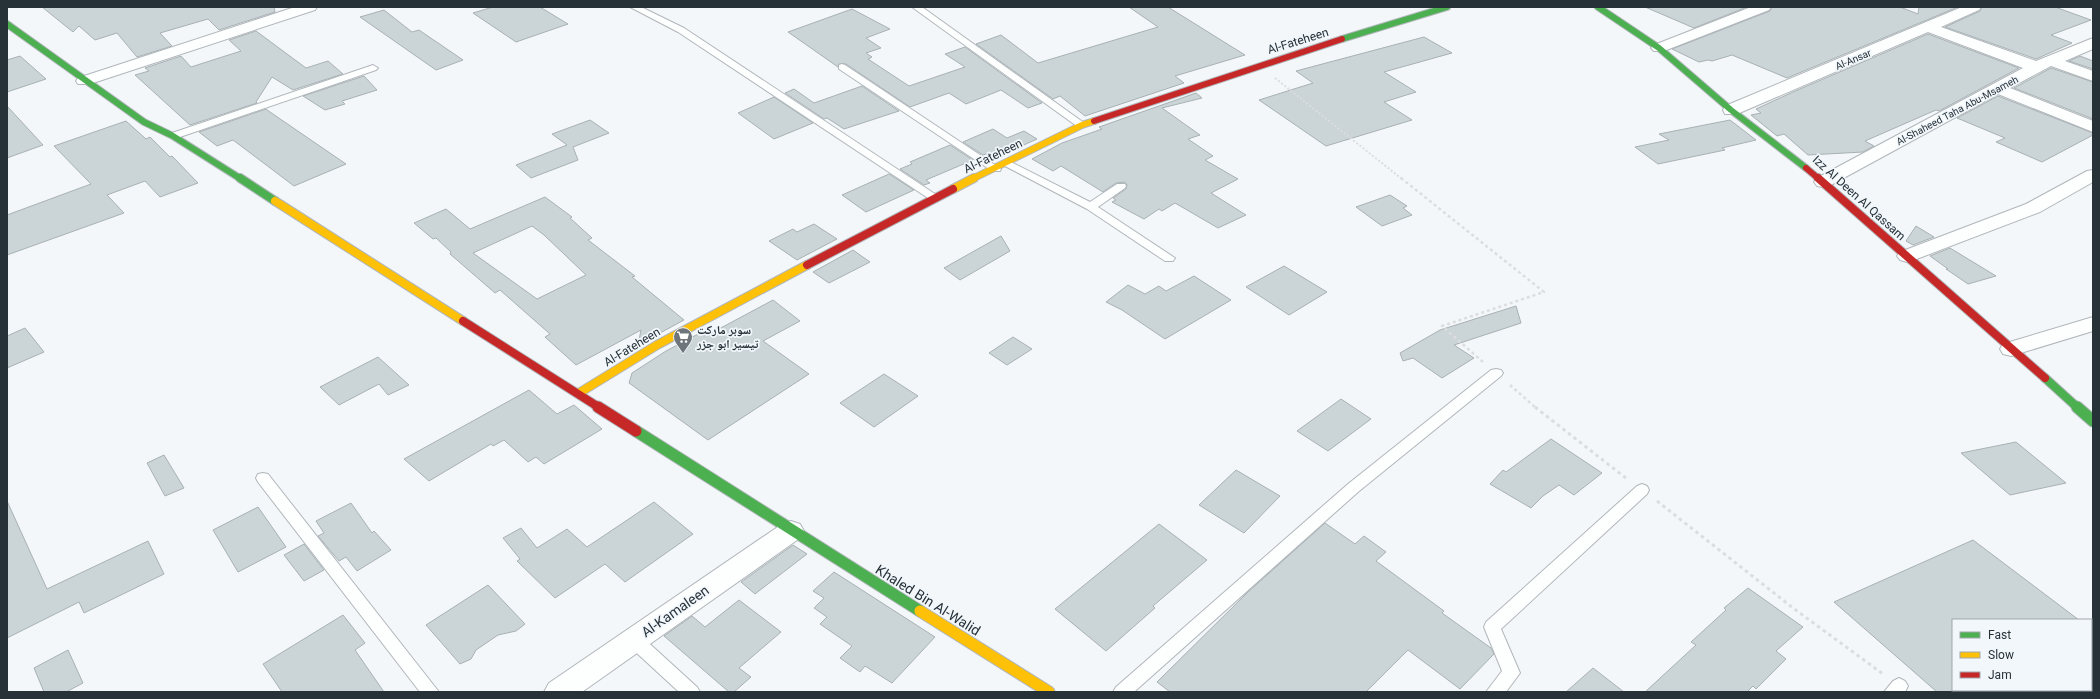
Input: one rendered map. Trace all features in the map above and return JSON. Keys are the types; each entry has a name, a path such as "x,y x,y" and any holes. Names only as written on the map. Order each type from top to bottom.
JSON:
{"street":[{"path":"84,81 310,7"},
{"name":"Izz Al Deen Al Qassam","path":"1598,7 1659,48 1731,110 1823,182 2093,421"},
{"path":"1659,48 1764,7"},
{"name":"Al-Ansar","path":"1731,110 1974,7"},
{"name":"Al-Fateheen","path":"579,393 657,345 935,198 1082,125 1259,66 1444,8"},
{"name":"Khaled Bin Al-Walid","path":"7,24 84,81 144,122 173,136 579,393 791,531 1049,692"},
{"path":"1928,27 2044,64 2093,76"},
{"name":"Al-Shaheed Taha Abu-Msameh","path":"1823,182 2044,64 2093,43"},
{"path":"1999,89 2093,126"},
{"path":"1907,256 2032,208 2093,175"},
{"path":"2010,349 2093,324"},
{"name":"Al-Kamaleen","path":"559,692 791,531"}],"lane":[{"path":"634,7 681,30 935,198"},
{"path":"916,7 1082,125"},
{"path":"842,67 996,169"},
{"path":"173,136 373,68"},
{"path":"1008,163 1091,207 1169,258"},
{"path":"1091,207 1121,186"},
{"path":"1122,692 1353,488 1496,373"},
{"path":"262,478 430,692"},
{"path":"1495,692 1511,673 1492,627 1642,490"},
{"path":"634,640 691,692"}],"path":[{"path":"1259,66 1544,292 1442,326 1555,424 1642,490 1896,689"}],"building":[{"path":"42,7 274,7 275,12 219,30 208,19 160,33 172,46 137,57 117,33 95,40 79,26 73,32"},
{"path":"493,7 540,7 568,24 516,42 473,13"},
{"path":"1129,7 1168,7 1245,55 1175,76 1184,83 1085,116 1060,96 1053,99 976,44 1001,35 1038,63 1158,27"},
{"path":"1645,7 1747,7 1694,28"},
{"path":"1772,7 1900,7 1918,14 1919,7 1958,7 1787,78 1732,55 1712,61 1708,60 1699,62 1672,49 1770,11"},
{"path":"1982,7 2055,7 2091,20 2051,35 2072,43 2036,59 1945,27 1980,11"},
{"path":"852,9 890,29 866,38 881,48 866,53 872,57 868,59 909,86 965,67 945,54 965,47 1042,103 1028,108 1001,90 966,104 949,93 910,107 846,64 839,64 838,67 788,32"},
{"path":"384,10 412,32 419,30 463,60 436,70 360,17"},
{"path":"256,31 306,68 328,61 343,74 293,90 272,77 256,102 257,103 190,125 135,75 149,71 145,68 181,56 191,67 241,51 229,40"},
{"path":"1928,34 2019,68 1939,111 1936,110 1865,141 1874,146 1863,152 1808,155 1784,134 1777,136 1751,115 1761,113 1756,109 1793,92"},
{"path":"1424,37 1452,53 1384,72 1416,92 1384,102 1412,120 1326,146 1259,100 1313,83 1296,71"},
{"path":"20,56 46,79 7,92 7,60"},
{"path":"2080,56 2093,61 2093,69 2069,61"},
{"path":"2051,68 2093,82 2093,119 2014,88"},
{"path":"364,76 377,90 342,101 345,104 325,110 303,96"},
{"path":"862,86 899,111 844,129 827,118 824,119 785,93 794,89 814,103"},
{"path":"1196,93 1202,98 1162,108 1200,135 1188,139 1213,156 1205,160 1238,179 1211,193 1246,215 1218,228 1175,203 1162,211 1159,209 1144,219 1112,202 1116,200 1113,198 1126,189 1127,185 1125,182 1116,183 1103,192 1061,166 1053,171 1032,159 1062,143 1102,129 1099,127"},
{"path":"1998,96 2093,133 2093,135 2042,162 1996,142 2005,138 1957,118"},
{"path":"774,97 813,123 774,139 738,113"},
{"path":"7,106 43,145 7,158"},
{"path":"266,109 346,164 294,186 233,140 217,146 199,132"},
{"path":"590,120 609,133 573,147 578,160 531,178 516,165 567,145 552,134"},
{"path":"1730,120 1756,140 1722,148 1725,150 1658,164 1635,147 1669,140 1659,134"},
{"path":"126,121 146,139 150,137 170,157 172,156 198,183 160,197 145,181 107,195 124,213 7,255 7,215 91,184 54,146"},
{"path":"993,129 1007,138 1024,131 1037,139 1015,149 1011,147 990,156 986,154 983,155 963,142"},
{"path":"950,145 973,160 926,180 930,183 924,185 900,169 912,164 910,162"},
{"path":"889,174 914,190 866,212 842,195"},
{"path":"1390,195 1407,206 1403,208 1412,215 1382,226 1356,207"},
{"path":"545,197 572,217 570,218 592,238 588,240 635,276 632,277 684,320 638,345 641,330 576,365 545,337 550,334 500,290 495,293 450,254 451,252 436,238 433,239 414,223 446,209 470,229","holes":["532,226 544,235 586,275 537,299 473,253"]},
{"path":"814,224 837,239 797,260 769,241 793,229 797,232"},
{"path":"1916,226 1934,237 1913,245 1906,241"},
{"path":"1001,236 1010,251 960,280 944,268"},
{"path":"1950,248 1996,276 1968,284 1930,256"},
{"path":"853,250 870,262 829,283 813,272"},
{"path":"1284,266 1327,292 1289,315 1246,287"},
{"path":"1194,276 1231,300 1165,339 1122,310 1106,302 1128,285 1145,294 1159,286 1166,291"},
{"path":"773,300 800,321 763,341 809,374 708,440 629,383 632,373 666,351 700,333 704,336 717,330"},
{"path":"1516,306 1521,323 1454,345 1474,358 1442,378 1413,358 1403,361 1400,353 1440,330"},
{"path":"25,328 44,352 7,368 7,336"},
{"path":"1013,337 1032,349 1007,365 989,353"},
{"path":"378,357 409,385 388,395 379,384 339,405 320,387"},
{"path":"884,374 918,396 874,427 840,403"},
{"path":"529,390 557,414 574,405 602,429 544,464 536,457 528,462 504,440 493,446 491,444 429,481 404,459"},
{"path":"1341,399 1371,419 1328,451 1297,431"},
{"path":"1551,439 1602,473 1574,495 1559,485 1543,496 1531,508 1490,484 1503,470 1506,472"},
{"path":"2016,442 2066,483 2010,495 1961,453"},
{"path":"164,455 184,488 165,496 147,463"},
{"path":"1236,470 1280,496 1244,533 1199,505"},
{"path":"7,501 47,589 148,541 164,574 84,613 79,602 7,638"},
{"path":"654,502 693,534 625,582 605,564 555,598 517,561 520,559 503,538 521,528 537,548 567,529 587,547"},
{"path":"351,503 372,533 374,531 391,550 357,571 346,557 339,561 318,536 324,533 316,521"},
{"path":"258,507 286,547 238,572 213,530"},
{"path":"1325,523 1355,544 1364,536 1386,552 1376,561 1444,611 1442,613 1491,648 1494,654 1460,689 1408,650 1366,692 1170,692 1157,682 1248,592"},
{"path":"1159,524 1207,560 1153,606 1155,608 1106,651 1055,609"},
{"path":"1973,540 2078,619 1952,619 1953,692 1937,692 1834,602"},
{"path":"304,544 324,570 304,581 284,555"},
{"path":"793,545 807,554 755,594 741,582"},
{"path":"834,572 935,637 892,683 865,666 860,672 840,658 852,646 820,624 827,617 814,608 824,598 813,591"},
{"path":"488,585 525,624 516,631 498,635 476,650 471,659 460,664 426,625"},
{"path":"1748,588 1803,627 1776,651 1786,659 1756,689 1753,686 1747,692 1645,692 1696,645 1691,642 1726,610 1724,608"},
{"path":"739,600 781,632 739,668 751,677 734,692 729,692 664,636 692,616 705,627"},
{"path":"343,615 365,643 355,650 384,692 282,692 263,664"},
{"path":"68,650 83,683 66,692 44,692 34,668"},
{"path":"1593,668 1624,692 1566,692"}],"traffic: fast":[{"path":"1342,39 1447,7"},
{"path":"1598,7 1659,48 1731,110 1806,168"},
{"path":"7,24 144,122 173,136 275,201"},
{"path":"2045,378 2093,421"},
{"path":"636,431 920,611"}],"traffic: slow":[{"path":"953,189 1082,125 1094,121"},
{"path":"275,201 463,321"},
{"path":"579,393 657,345 807,265"},
{"path":"920,611 1049,692"}],"traffic: jam":[{"path":"1094,121 1259,65 1342,39"},
{"path":"1806,168 2045,378"},
{"path":"807,265 953,189"},
{"path":"463,321 636,431"}],"place":[{"name":"سوبر ماركت تيسير ابو جزر","path":"683,354"}]}
